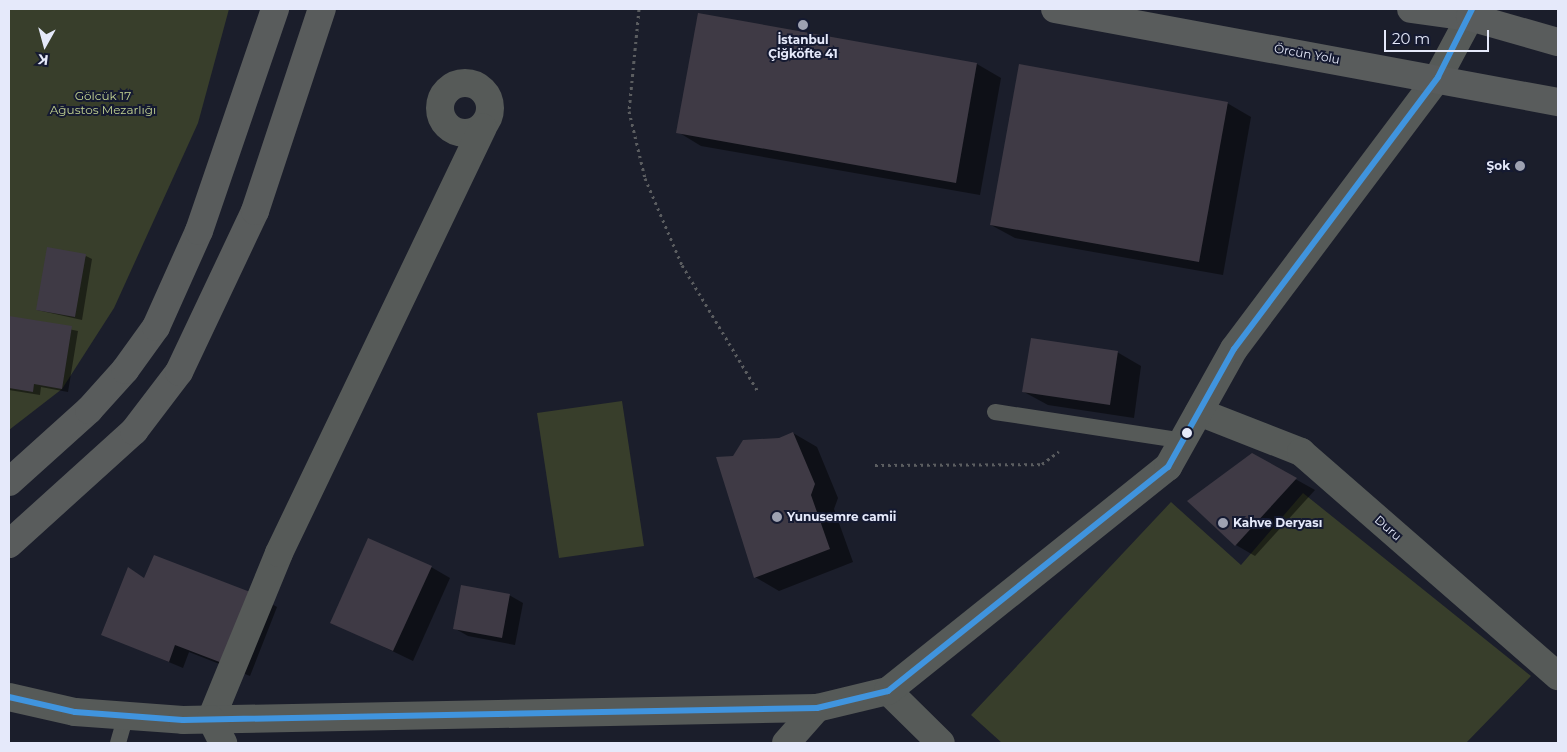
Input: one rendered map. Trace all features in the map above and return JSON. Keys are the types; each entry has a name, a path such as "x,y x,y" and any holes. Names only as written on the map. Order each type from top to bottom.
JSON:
{"main road":[{"path":"9,482 89,410 125,370 156,327 200,231 275,9"},
{"path":"9,544 134,431 180,372 255,211 322,9"},
{"name":"Örcün Yolu","path":"1055,9 1438,77 1558,102"},
{"path":"1411,9 1471,13 1558,42"}],"street":[{"path":"9,697 76,712 126,716 217,731 817,708 888,691 1168,467 1234,349 1438,77 1471,13"},
{"path":"217,731 279,553 483,127"},
{"name":"Duru","path":"1200,412 1301,452 1557,666"},
{"path":"888,691 941,743"},
{"path":"786,743 817,708"}],"lane":[{"path":"996,412 1184,441"},
{"path":"118,743 126,716"}],"path":[{"path":"639,9 629,111 644,178 682,265 757,390"},
{"path":"875,466 1042,464 1056,451 1065,452"}],"green space":[{"name":"Gölcük 17 Ağustos Mezarlığı","path":"9,9 229,9 198,123 114,308 62,389 9,430"},
{"path":"622,401 644,546 559,558 537,413"},
{"path":"1303,493 1531,676 1466,743 1002,743 971,715 1171,502 1241,565"}],"building":[{"path":"698,13 977,63 956,183 676,133"},
{"path":"1019,64 1228,102 1199,262 990,225"},
{"path":"47,247 86,254 75,317 36,310"},
{"path":"9,316 72,326 62,389 34,384 33,392 9,388"},
{"path":"1031,338 1118,351 1110,405 1022,392"},
{"name":"Yunusemre camii","path":"793,432 815,484 811,495 830,549 754,578 716,457 733,456 743,440 779,438"},
{"path":"1252,453 1297,478 1235,546 1187,501"},
{"path":"368,538 432,566 393,651 330,623"},
{"path":"154,555 258,595 230,666 175,645 169,662 101,635 128,567 144,578"},
{"path":"461,585 510,594 502,638 453,629"}],"transit line":[{"path":"9,697 75,712 183,720 817,708 888,691 1168,467 1234,349 1438,77 1472,9"}],"place":[{"name":"İstanbul Çiğköfte 41","path":"803,25"},
{"name":"Şok","path":"1520,166"},
{"name":"Yunusemre camii","path":"777,517"},
{"name":"Kahve Deryası","path":"1223,523"}]}
